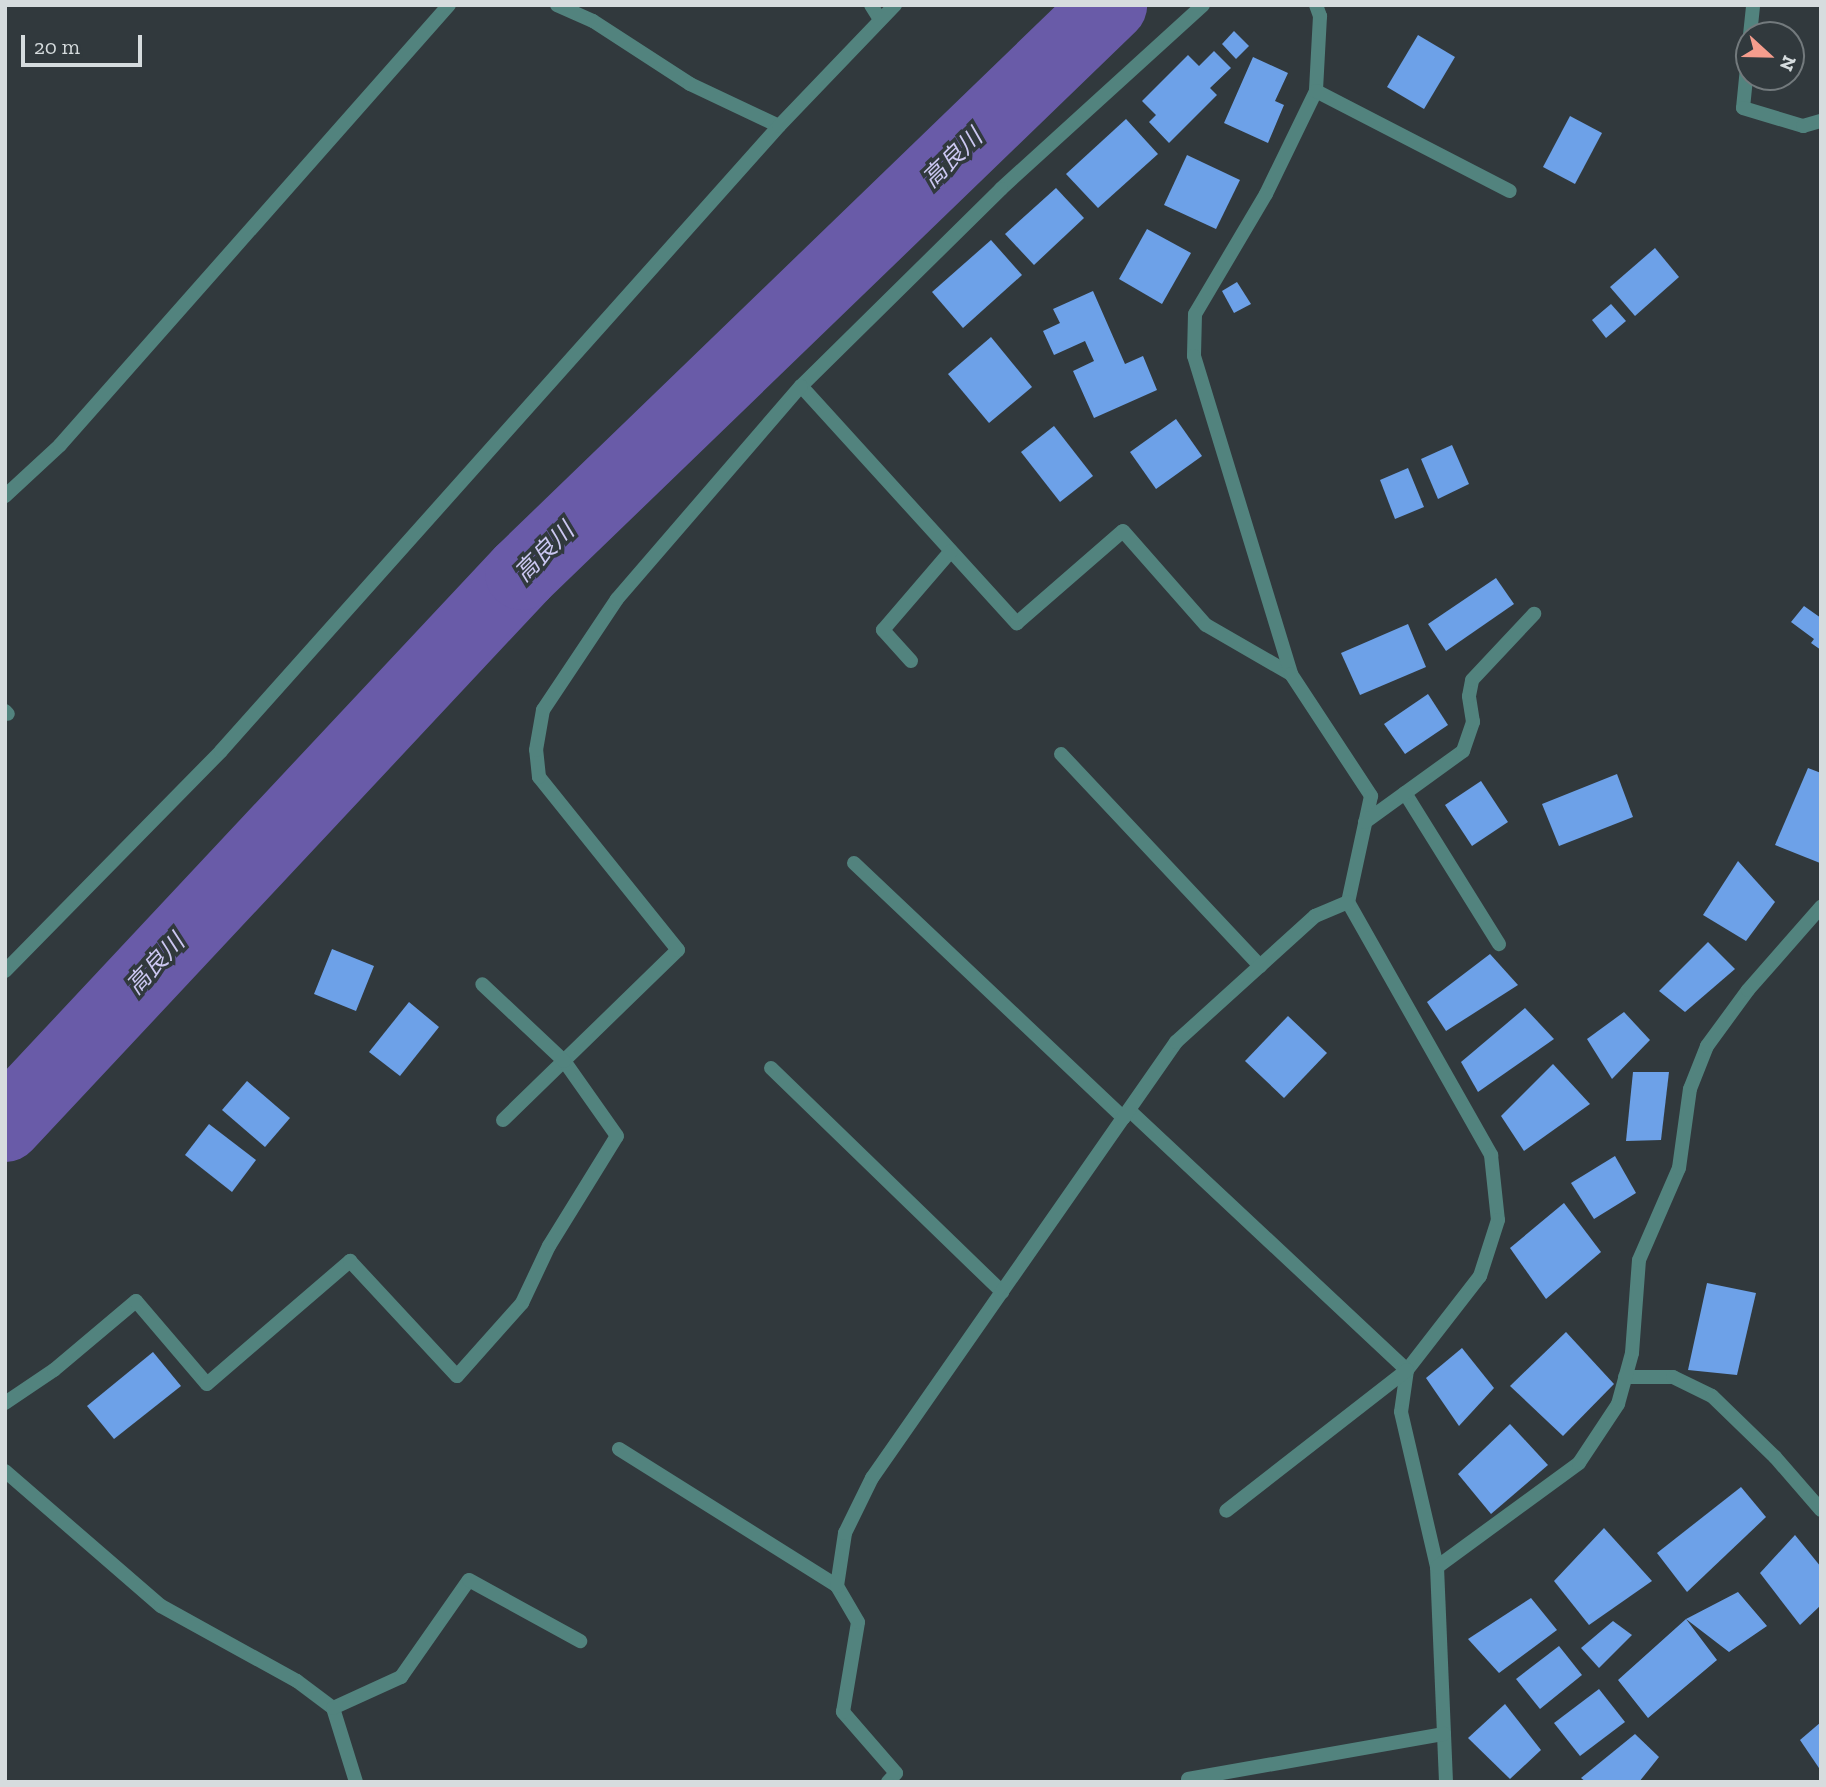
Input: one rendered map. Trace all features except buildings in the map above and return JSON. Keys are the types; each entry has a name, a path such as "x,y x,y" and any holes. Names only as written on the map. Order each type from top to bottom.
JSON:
{"street":[{"path":"5,496 60,445 449,5"},
{"path":"557,5 593,21 690,85 779,126"},
{"path":"871,5 879,18"},
{"path":"5,971 221,751 779,126 879,18 895,5"},
{"path":"503,1120 678,950 539,777 536,750 542,710 617,599 801,386 1001,189 1203,5"},
{"path":"1227,1511 1406,1370 1480,1276 1498,1220 1490,1155 1348,902 1371,796 1291,674 1194,356 1195,314 1266,194 1316,91 1320,16 1316,5"},
{"path":"1316,91 1510,191"},
{"path":"1745,91 1743,108 1803,126 1821,121"},
{"path":"801,386 1017,623 1122,531 1206,625 1291,674"},
{"path":"911,662 883,630 951,551"},
{"path":"1366,822 1463,751 1473,722 1469,696 1472,680 1534,614"},
{"path":"1061,754 1260,966"},
{"path":"1405,793 1499,944"},
{"path":"854,863 1406,1370"},
{"path":"837,1586 845,1533 872,1478 1176,1042 1315,916 1348,902"},
{"path":"1437,1567 1579,1462 1618,1404 1632,1353 1639,1260 1679,1168 1690,1089 1707,1046 1748,990 1820,909"},
{"path":"5,1403 54,1370 136,1301 207,1384 350,1261 457,1376 522,1303 549,1246 617,1136 564,1061 482,984"},
{"path":"771,1068 1002,1292"},
{"path":"1406,1370 1401,1412 1437,1567 1446,1782"},
{"path":"1625,1377 1673,1377 1712,1396 1775,1457 1821,1510"},
{"path":"619,1448 837,1586 858,1622 843,1712 896,1773 888,1782"},
{"path":"5,1471 161,1606 297,1681 333,1707 356,1782"},
{"path":"333,1707 401,1677 469,1580 580,1642"},
{"path":"1188,1779 1444,1734"}],"waterway":[{"name":"高良川","path":"5,1125 522,573 1110,5"}]}
